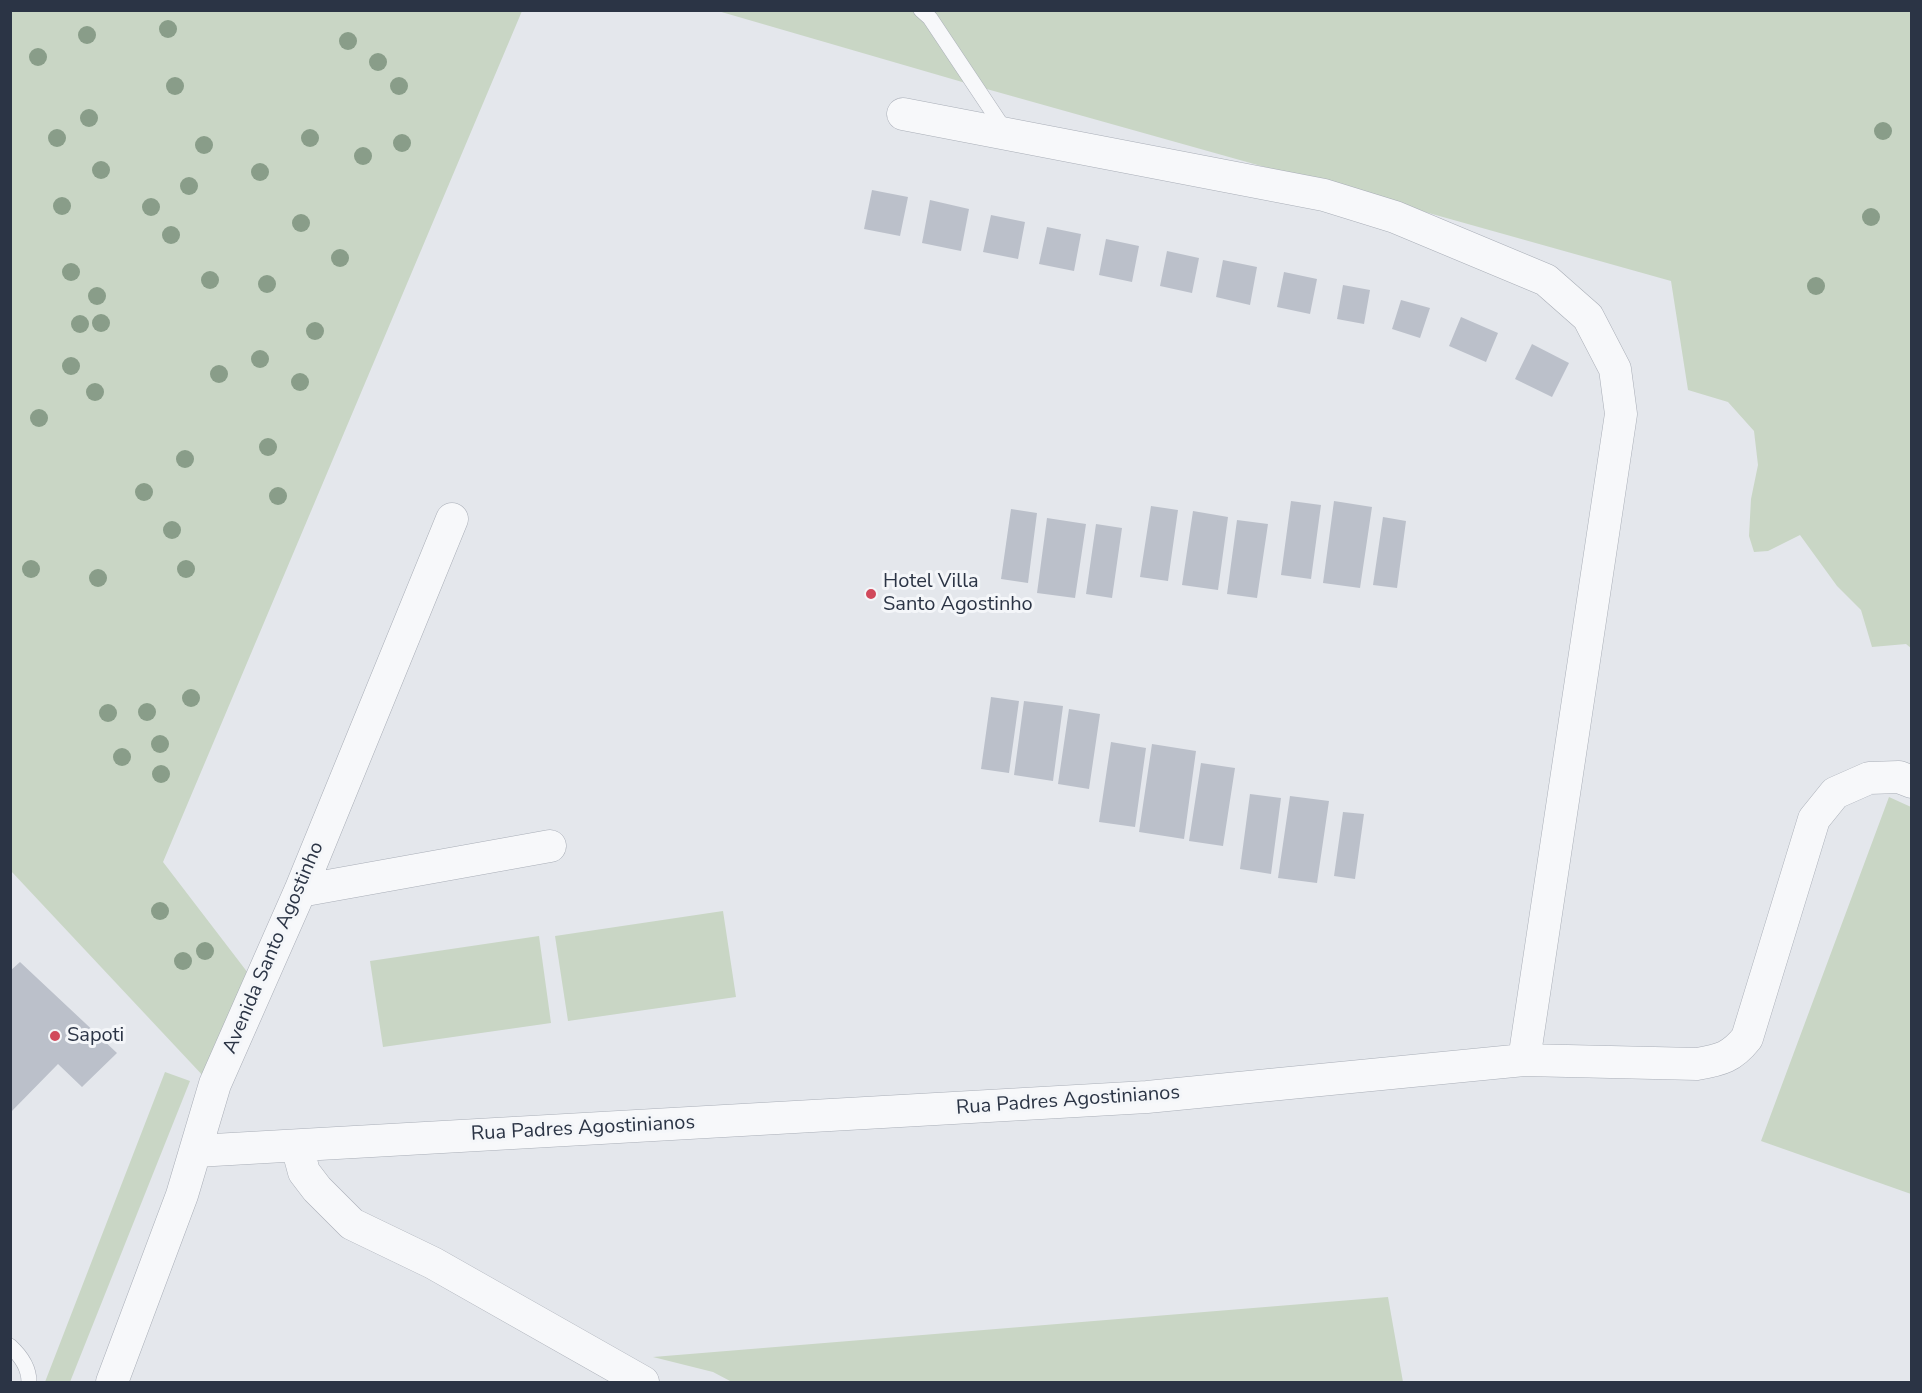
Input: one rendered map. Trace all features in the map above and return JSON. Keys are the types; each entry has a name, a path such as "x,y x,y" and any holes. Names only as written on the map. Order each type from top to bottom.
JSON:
{"street":[{"path":"903,114 1324,195 1395,217 1546,280 1588,318 1615,369 1621,414 1524,1060"},
{"name":"Avenida Santo Agostinho","path":"112,1383 182,1195 215,1084 300,891 452,519"},
{"name":"Rua Padres Agostinianos","path":"196,1151 1147,1097 1524,1060 1697,1064 1720,1060 1737,1051 1747,1038 1814,819 1834,793 1869,778 1899,777 1911,782"},
{"path":"300,891 550,846"},
{"path":"297,1146 304,1172 317,1189 352,1224 433,1263 643,1383"}],"lane":[{"path":"921,10 930,18 1007,134"},
{"path":"10,1346 24,1363 29,1375 29,1383"}],"green space":[{"path":"11,11 522,11 163,862 248,973 206,1079 11,871"},
{"path":"718,11 1911,11 1911,648 1906,644 1872,647 1861,610 1837,586 1800,535 1768,551 1754,552 1749,536 1751,499 1758,465 1754,431 1728,402 1688,390 1671,281 976,86"},
{"path":"1889,797 1911,807 1911,1194 1761,1141"},
{"path":"723,911 736,997 568,1021 555,936"},
{"path":"539,936 551,1023 383,1047 370,961"},
{"path":"165,1072 190,1081 70,1382 45,1382"},
{"path":"1388,1297 1403,1382 732,1382 713,1372 653,1357"}],"building":[{"path":"872,190 908,197 900,236 864,229"},
{"path":"930,200 969,209 961,251 922,243"},
{"path":"991,215 1025,222 1018,259 983,252"},
{"path":"1047,227 1081,234 1074,271 1039,264"},
{"path":"1106,239 1139,246 1132,282 1099,275"},
{"path":"1167,251 1199,258 1192,293 1160,286"},
{"path":"1223,260 1257,267 1250,305 1216,297"},
{"path":"1284,272 1317,279 1310,314 1277,307"},
{"path":"1343,285 1370,290 1364,324 1337,319"},
{"path":"1401,300 1430,308 1420,338 1392,329"},
{"path":"1461,317 1498,333 1486,362 1449,346"},
{"path":"1532,344 1569,363 1552,397 1515,379"},
{"path":"1291,501 1321,505 1311,579 1281,575"},
{"path":"1334,501 1372,507 1360,588 1323,583"},
{"path":"1151,506 1178,510 1168,581 1140,577"},
{"path":"1011,509 1037,513 1028,583 1001,579"},
{"path":"1193,511 1228,517 1218,590 1182,585"},
{"path":"1383,517 1406,521 1397,588 1373,585"},
{"path":"1047,518 1086,524 1075,598 1037,593"},
{"path":"1237,520 1268,524 1257,598 1227,594"},
{"path":"1096,524 1122,528 1112,598 1086,594"},
{"path":"991,697 1019,701 1009,773 981,769"},
{"path":"1024,701 1063,706 1053,781 1014,775"},
{"path":"1069,709 1100,714 1089,789 1058,784"},
{"path":"1111,742 1146,748 1135,827 1099,822"},
{"path":"1152,744 1196,751 1184,839 1139,832"},
{"path":"1201,763 1235,768 1223,846 1189,841"},
{"path":"1250,794 1281,798 1271,874 1240,869"},
{"path":"1290,796 1329,801 1317,883 1278,878"},
{"path":"1343,812 1364,814 1355,879 1334,876"},
{"name":"Sapoti","path":"20,962 117,1053 82,1087 58,1064 10,1113 10,971"}],"place":[{"name":"Hotel Villa Santo Agostinho","path":"871,594"},
{"name":"Sapoti","path":"55,1036"}]}
